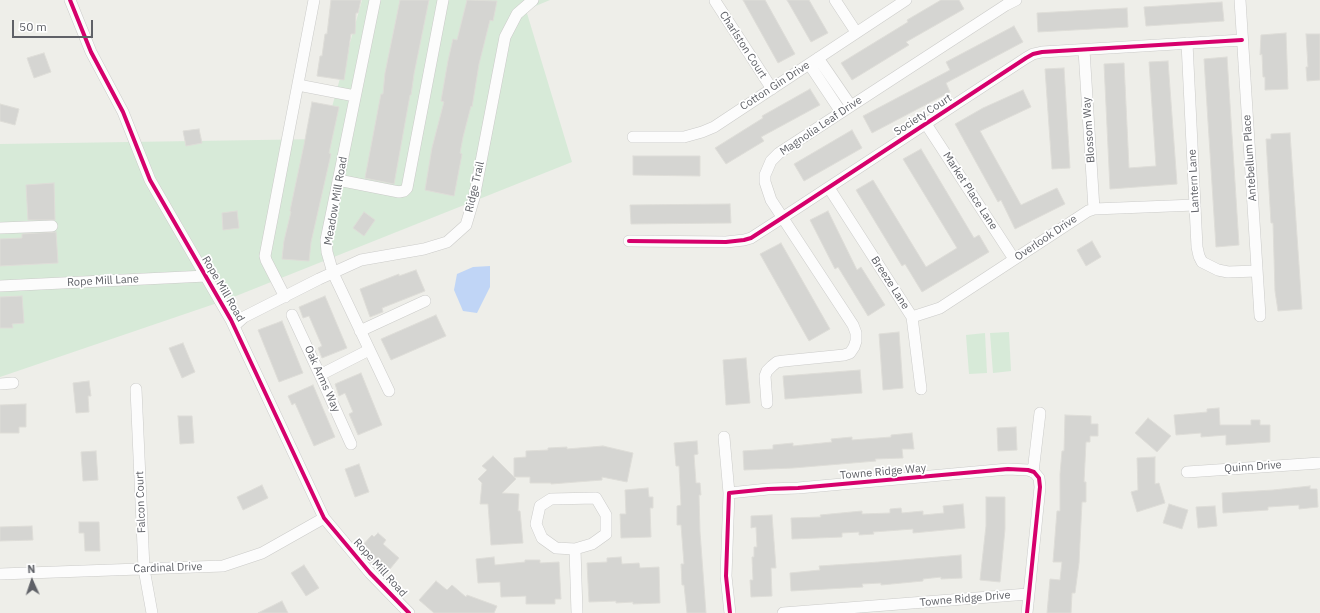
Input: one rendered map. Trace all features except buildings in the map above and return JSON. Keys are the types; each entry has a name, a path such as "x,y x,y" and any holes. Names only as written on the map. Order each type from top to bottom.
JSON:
{"street":[{"name":"Rope Mill Road","path":"70,0 91,52 123,112 150,180 234,326 324,518 370,573 409,613"},
{"path":"284,297 265,256 314,0"},
{"name":"Meadow Mill Road","path":"375,0 326,240 327,252 333,273 389,391"},
{"path":"338,180 399,192 404,191 407,188 443,0"},
{"name":"Ridge Trail","path":"234,326 244,317 360,260 424,249 447,242 466,226 474,198 505,37 517,14 532,0"},
{"path":"835,0 856,32"},
{"name":"Cotton Gin Drive","path":"633,137 684,137 714,127 906,0"},
{"name":"Magnolia Leaf Drive","path":"767,403 765,376 767,371 777,362 844,355 850,352 856,341 856,333 853,325 771,200 764,182 765,175 771,161 779,153 841,112 1016,0"},
{"name":"Antebellum Place","path":"1240,0 1260,316"},
{"name":"Charlston Court","path":"715,1 772,89"},
{"name":"Society Court","path":"629,241 735,242 751,238 1033,54 1042,52 1242,40"},
{"name":"Lantern Lane","path":"1186,43 1197,247 1199,256 1202,262 1209,267 1228,272 1257,271"},
{"name":"Blossom Way","path":"1084,50 1094,209"},
{"path":"814,61 851,106"},
{"path":"814,61 841,112"},
{"path":"298,85 355,96"},
{"name":"Market Place Lane","path":"926,124 1014,259"},
{"name":"Breeze Lane","path":"829,188 912,317 921,389"},
{"name":"Overlook Drive","path":"912,317 940,308 1080,215 1094,209 1195,205"},
{"path":"0,228 52,226"},
{"name":"Rope Mill Lane","path":"0,286 206,276"},
{"path":"360,331 425,301"},
{"name":"Oak Arms Way","path":"292,315 351,444"},
{"path":"320,374 369,350"},
{"path":"0,384 13,383"},
{"name":"Falcon Court","path":"136,389 144,570 152,613"},
{"path":"1027,613 1040,486 1039,478 1034,472 1040,414"},
{"path":"724,437 729,493 726,576 730,613"},
{"name":"Quinn Drive","path":"1187,472 1320,463"},
{"name":"Towne Ridge Way","path":"729,493 1008,469 1028,470 1034,472"},
{"path":"596,498 606,515 606,534 592,544 575,549 556,548 542,538 536,524 540,506 551,499 596,498"},
{"name":"Cardinal Drive","path":"0,574 223,566 262,553 324,518"},
{"path":"575,549 577,613"},
{"name":"Towne Ridge Drive","path":"783,613 894,609 1028,594"}],"green space":[{"path":"362,0 550,0 526,10 572,162 226,300 0,377 0,144 323,139"},
{"path":"1009,332 1011,371 993,373 990,333"},
{"path":"985,333 987,373 969,374 966,335"}],"water":[{"path":"490,266 490,287 477,313 463,311 454,290 457,274 473,267"}],"cycle path":[{"path":"70,0 91,52 123,112 150,180 231,320 324,518 370,573 409,613"},
{"path":"629,241 726,242 751,238 1033,54 1042,52 1242,40"},
{"path":"730,613 726,576 729,493 1008,469 1028,470 1034,472 1039,478 1040,487 1027,613"}]}
